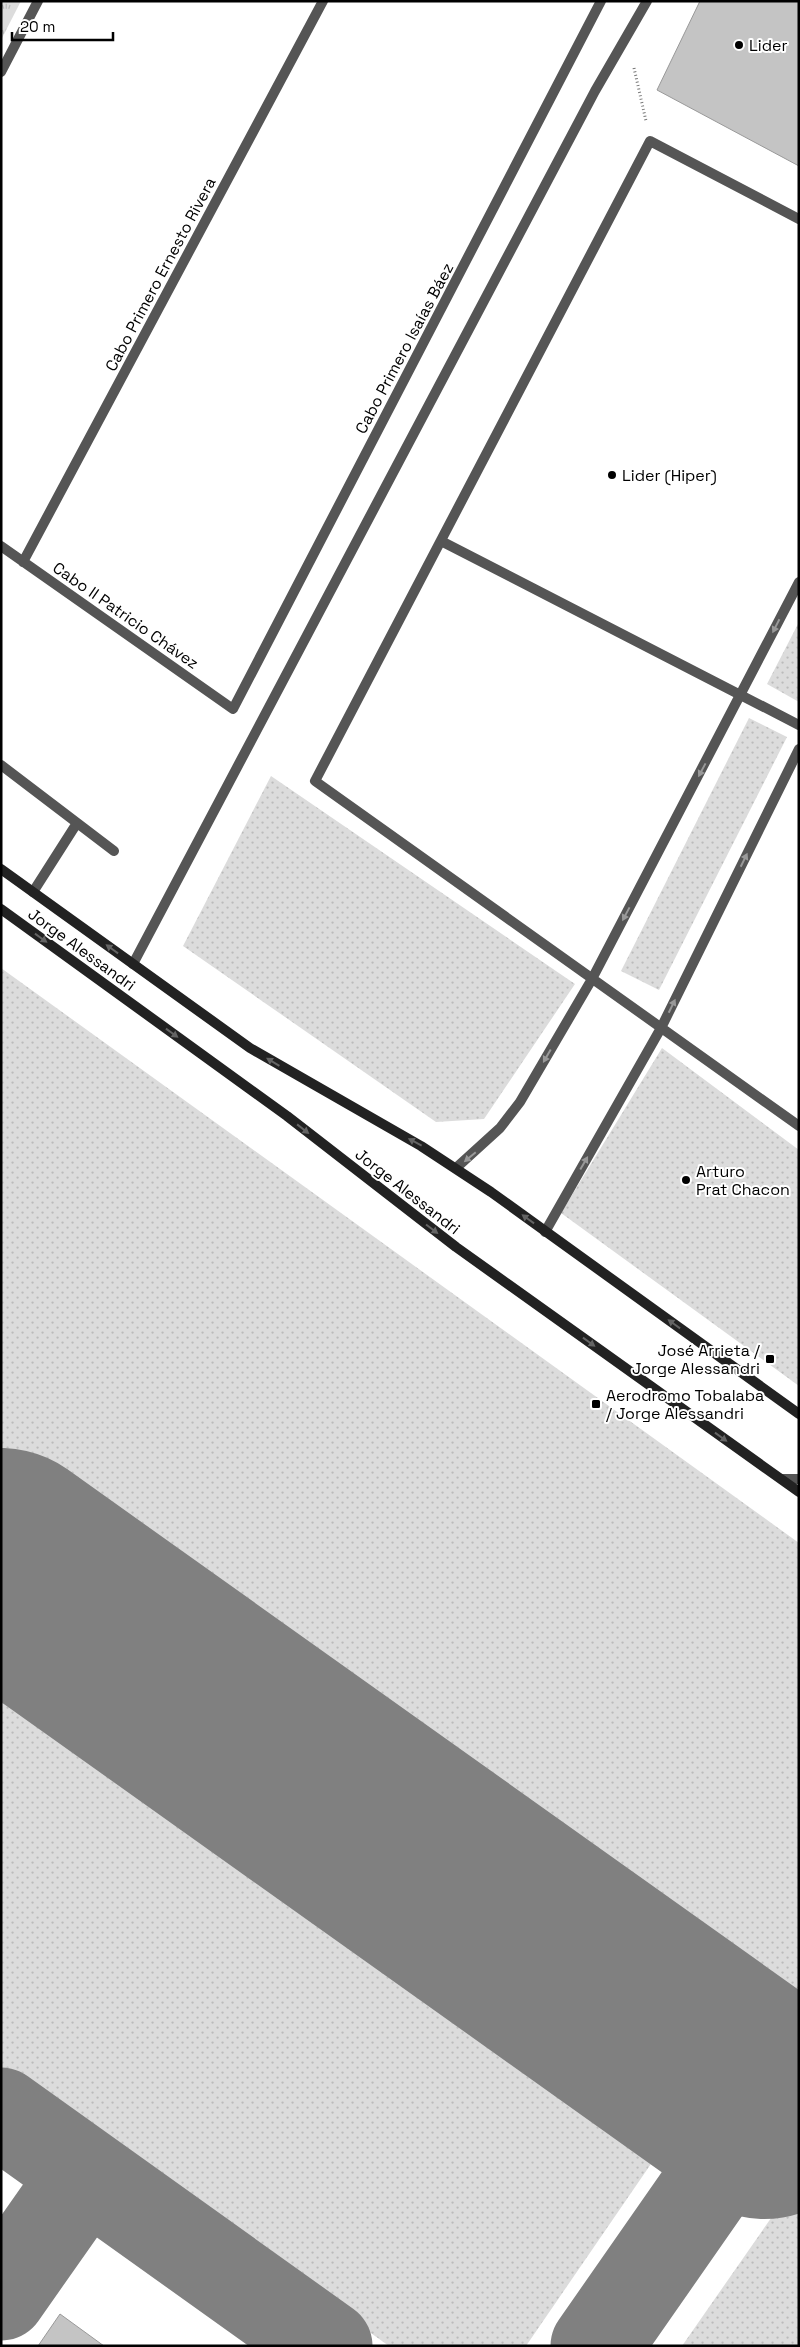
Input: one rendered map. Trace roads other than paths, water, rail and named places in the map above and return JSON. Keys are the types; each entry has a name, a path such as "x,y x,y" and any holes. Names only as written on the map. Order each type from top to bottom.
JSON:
{"main road":[{"name":"Jorge Alessandri","path":"1,869 250,1048 456,1168 799,1414"},
{"name":"Jorge Alessandri","path":"1,909 287,1116 456,1247 799,1492"}],"street":[{"path":"1,72 38,1"},
{"name":"Cabo Primero Ernesto Rivera","path":"23,562 323,1"},
{"name":"Cabo Primero Isaías Báez","path":"233,709 601,1"},
{"path":"133,964 595,91 647,1"},
{"path":"799,219 650,141 315,781 799,1126"},
{"path":"441,541 799,725"},
{"name":"Cabo II Patricio Chávez","path":"1,546 233,709"},
{"path":"456,1168 500,1128 520,1102 592,979 799,582"},
{"path":"544,1232 661,1028 799,749"},
{"path":"1,765 114,851"},
{"path":"33,892 77,822"},
{"path":"782,1480 799,1479"}],"place":[{"name":"Lider","path":"739,45"},
{"name":"Lider (Hiper)","path":"612,475"},
{"name":"Arturo Prat Chacon","path":"686,1180"},
{"name":"José Arrieta / Jorge Alessandri","path":"770,1359"},
{"name":"Aerodromo Tobalaba / Jorge Alessandri","path":"596,1404"}]}
